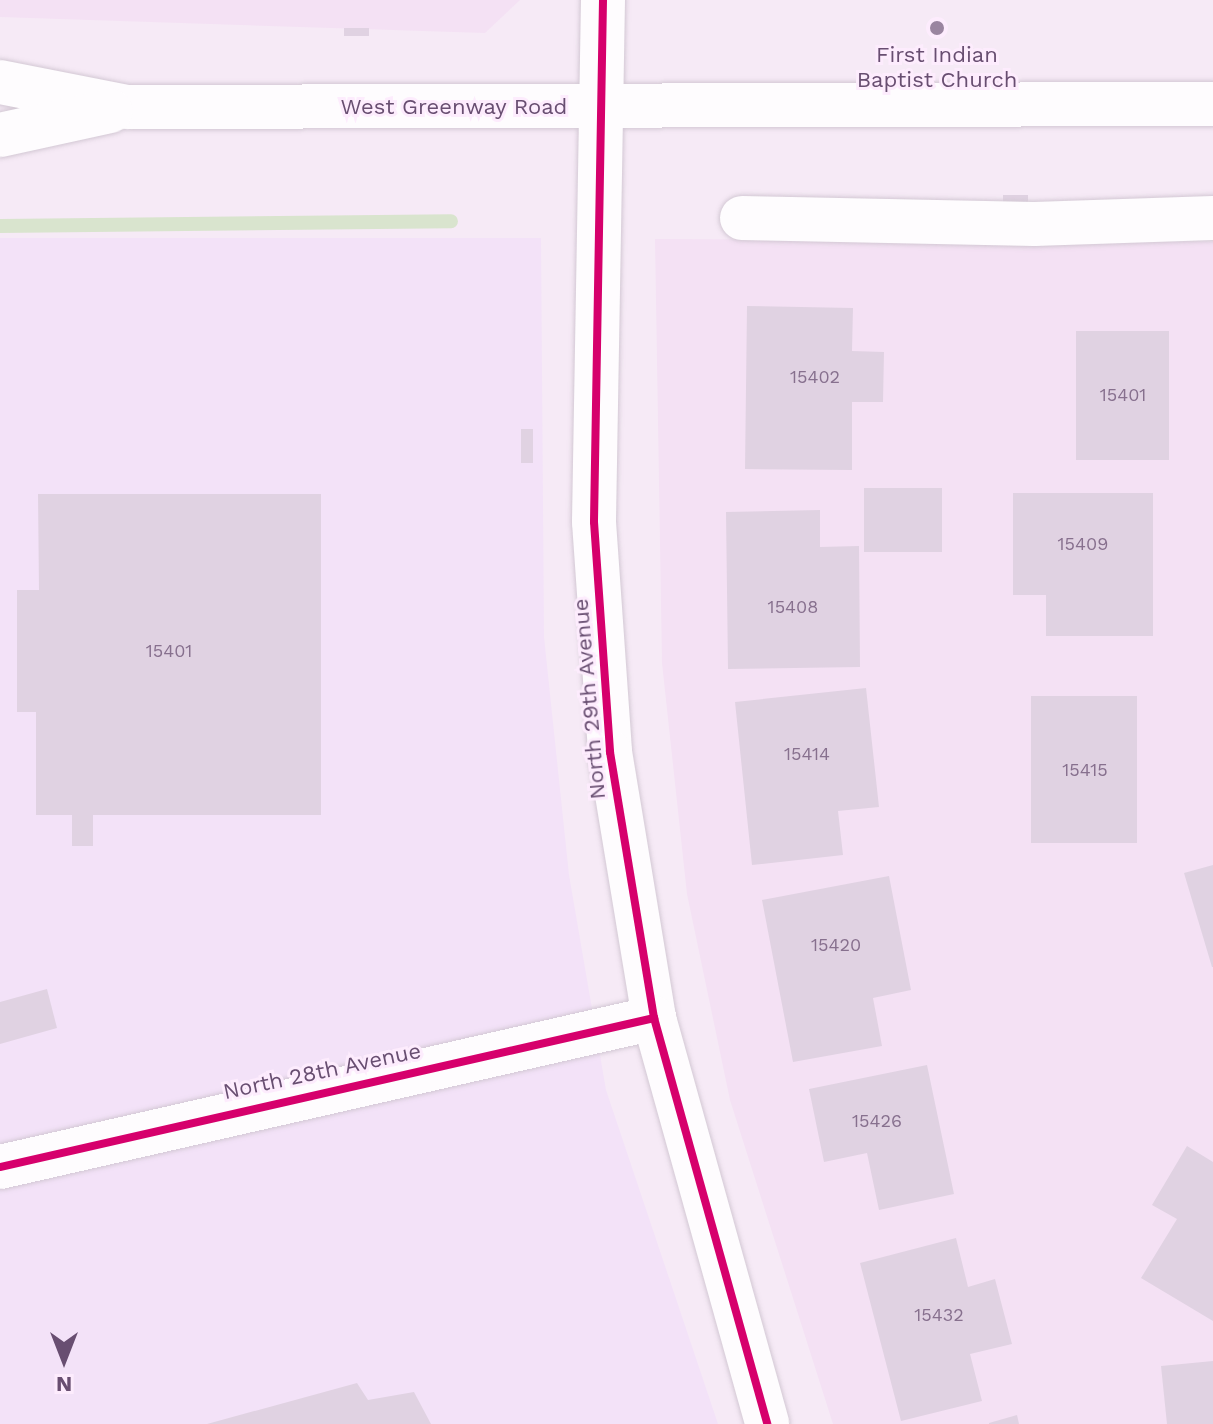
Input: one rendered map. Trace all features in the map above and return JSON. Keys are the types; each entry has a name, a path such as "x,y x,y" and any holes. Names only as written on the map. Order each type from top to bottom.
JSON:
{"street":[{"name":"North 29th Avenue","path":"603,0 598,605 610,752 654,1018 767,1424"},
{"name":"West Greenway Road","path":"0,82 128,107 1213,104"},
{"name":"West Greenway Road","path":"0,135 128,107"},
{"path":"742,218 1034,224 1213,218"},
{"name":"North 28th Avenue","path":"0,1167 654,1018"}],"shaded area":[{"path":"0,0 520,0 485,33 0,17"},
{"path":"0,238 541,238 544,637 569,875 606,1090 718,1424 0,1424"},
{"path":"655,239 1213,242 1213,1424 833,1424 730,1100 687,894 662,663"}],"building":[{"path":"344,28 369,28 369,36 344,36"},
{"path":"1003,195 1028,195 1028,203 1003,203"},
{"path":"747,306 853,308 852,351 884,352 883,402 852,402 852,470 745,469"},
{"path":"1076,331 1169,331 1169,460 1076,460"},
{"path":"521,429 533,429 533,463 521,463"},
{"path":"864,488 942,488 942,552 864,552"},
{"path":"1013,493 1153,493 1153,636 1046,636 1046,595 1013,595"},
{"path":"38,494 321,494 321,815 93,815 93,846 72,846 72,815 36,815 36,712 17,712 17,590 39,590"},
{"path":"820,510 820,547 859,546 860,667 728,669 726,512"},
{"path":"866,688 879,807 838,811 843,855 752,865 735,702"},
{"path":"1031,696 1137,696 1137,843 1031,843"},
{"path":"1213,865 1213,967 1212,967 1184,873"},
{"path":"889,876 911,990 873,998 882,1046 793,1062 762,900"},
{"path":"47,989 57,1028 0,1044 0,1002"},
{"path":"927,1065 954,1194 879,1210 867,1153 824,1162 809,1089"},
{"path":"1187,1146 1213,1162 1213,1321 1141,1278 1177,1219 1152,1205"},
{"path":"956,1238 968,1287 995,1279 1012,1344 970,1354 982,1401 901,1421 860,1263"},
{"path":"1213,1361 1213,1424 1167,1424 1161,1366"},
{"path":"357,1383 368,1400 414,1392 431,1424 207,1424"},
{"path":"1017,1415 1019,1424 989,1424 989,1423"}],"waterway":[{"path":"0,226 451,221"}],"cycle path":[{"path":"603,0 594,522 610,752 654,1018 767,1424"},
{"path":"0,1167 654,1018"}],"place":[{"name":"First Indian Baptist Church","path":"937,28"}]}
